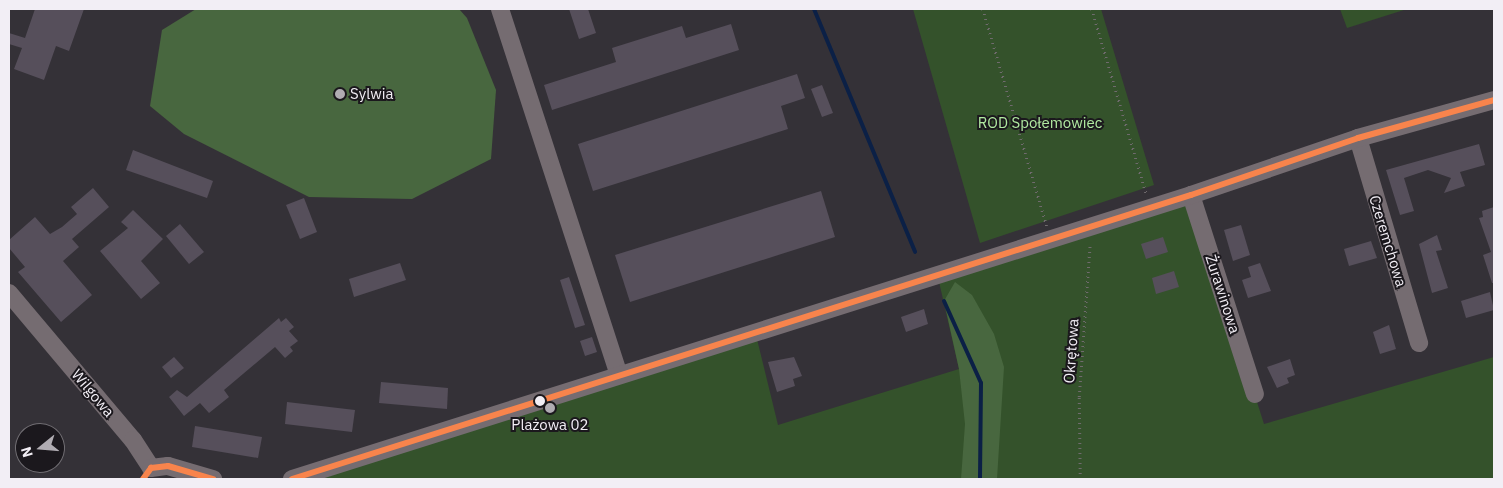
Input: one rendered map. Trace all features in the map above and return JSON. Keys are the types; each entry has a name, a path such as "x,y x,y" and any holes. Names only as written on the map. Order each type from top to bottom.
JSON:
{"street":[{"path":"500,9 619,375"},
{"path":"292,479 1091,224 1191,195 1358,138 1494,100"},
{"name":"Czeremchowa","path":"1358,138 1419,343"},
{"name":"Żurawinowa","path":"1191,195 1255,394"},
{"name":"Wilgowa","path":"9,293 147,473 168,466 186,473 213,479"}],"path":[{"path":"983,9 1050,237"},
{"path":"1092,9 1150,207"},
{"name":"Okrętowa","path":"1080,479 1079,397 1091,224"}],"green space":[{"path":"196,9 459,9 467,18 496,90 491,159 412,199 309,197 184,134 150,106 162,30"},
{"name":"ROD Społemowiec","path":"913,9 1101,9 1154,185 980,243"},
{"path":"1340,9 1407,9 1347,28"},
{"path":"1191,195 1264,424 1494,357 1494,479 292,479 755,331 778,425 959,369 937,273"},
{"path":"955,282 972,295 994,334 1004,367 997,479 961,479 965,424 959,369 944,301"}],"building":[{"path":"35,9 84,9 69,51 56,46 44,80 14,69 22,48 9,44 9,33 25,38"},
{"path":"569,9 588,9 596,33 579,39"},
{"path":"731,24 739,50 552,110 544,85 616,62 612,48 682,26 686,38"},
{"path":"797,74 805,98 781,106 788,129 593,191 578,144"},
{"path":"822,85 833,113 822,117 811,89"},
{"path":"1479,144 1485,165 1460,172 1465,186 1444,193 1451,178 1428,170 1404,178 1414,211 1400,215 1386,170"},
{"path":"133,150 213,181 207,198 126,170"},
{"path":"93,188 109,207 72,239 79,247 63,261 92,295 61,322 18,272 25,267 9,248 9,240 35,217 50,234 62,227 77,214 71,207"},
{"path":"821,191 835,237 630,302 615,255"},
{"path":"304,198 317,232 300,239 286,205"},
{"path":"1494,207 1494,283 1492,283 1483,255 1491,252 1479,218 1483,217 1482,211"},
{"path":"133,210 163,239 141,261 160,283 141,299 100,251 128,228 121,222"},
{"path":"180,224 204,252 189,264 166,236"},
{"path":"1241,225 1250,255 1233,261 1224,230"},
{"path":"1437,235 1442,250 1436,251 1448,288 1432,293 1419,244"},
{"path":"1163,237 1168,252 1146,259 1141,244"},
{"path":"1371,241 1377,258 1349,266 1344,249"},
{"path":"400,263 406,280 354,297 349,279"},
{"path":"1260,263 1271,291 1248,298 1242,280 1251,277 1248,267"},
{"path":"1174,271 1179,287 1156,294 1152,278"},
{"path":"569,277 585,325 575,328 560,280"},
{"path":"1490,292 1494,310 1466,318 1461,301"},
{"path":"924,309 928,324 906,332 901,317"},
{"path":"279,318 281,322 286,318 294,327 289,331 298,341 290,347 293,351 285,358 275,347 224,390 229,397 209,413 200,403 184,416 169,397 177,390 187,397"},
{"path":"1389,325 1396,349 1380,354 1373,332"},
{"path":"592,337 597,352 585,356 580,341"},
{"path":"174,357 184,368 171,378 162,367"},
{"path":"794,357 802,376 793,379 795,386 777,392 768,362"},
{"path":"1290,359 1295,375 1287,378 1289,383 1277,388 1267,367"},
{"path":"381,382 448,388 447,409 379,403"},
{"path":"287,402 355,410 352,432 285,424"},
{"path":"195,426 262,437 258,458 192,447"}],"waterway":[{"path":"814,9 915,252"},
{"path":"944,301 981,383 980,479"}],"transit line":[{"path":"292,479 1191,195 1358,138 1494,100"},
{"path":"143,479 151,468 168,466 213,479"}],"place":[{"name":"Sylwia","path":"340,94"},
{"name":"Plażowa 02","path":"550,408"}]}
